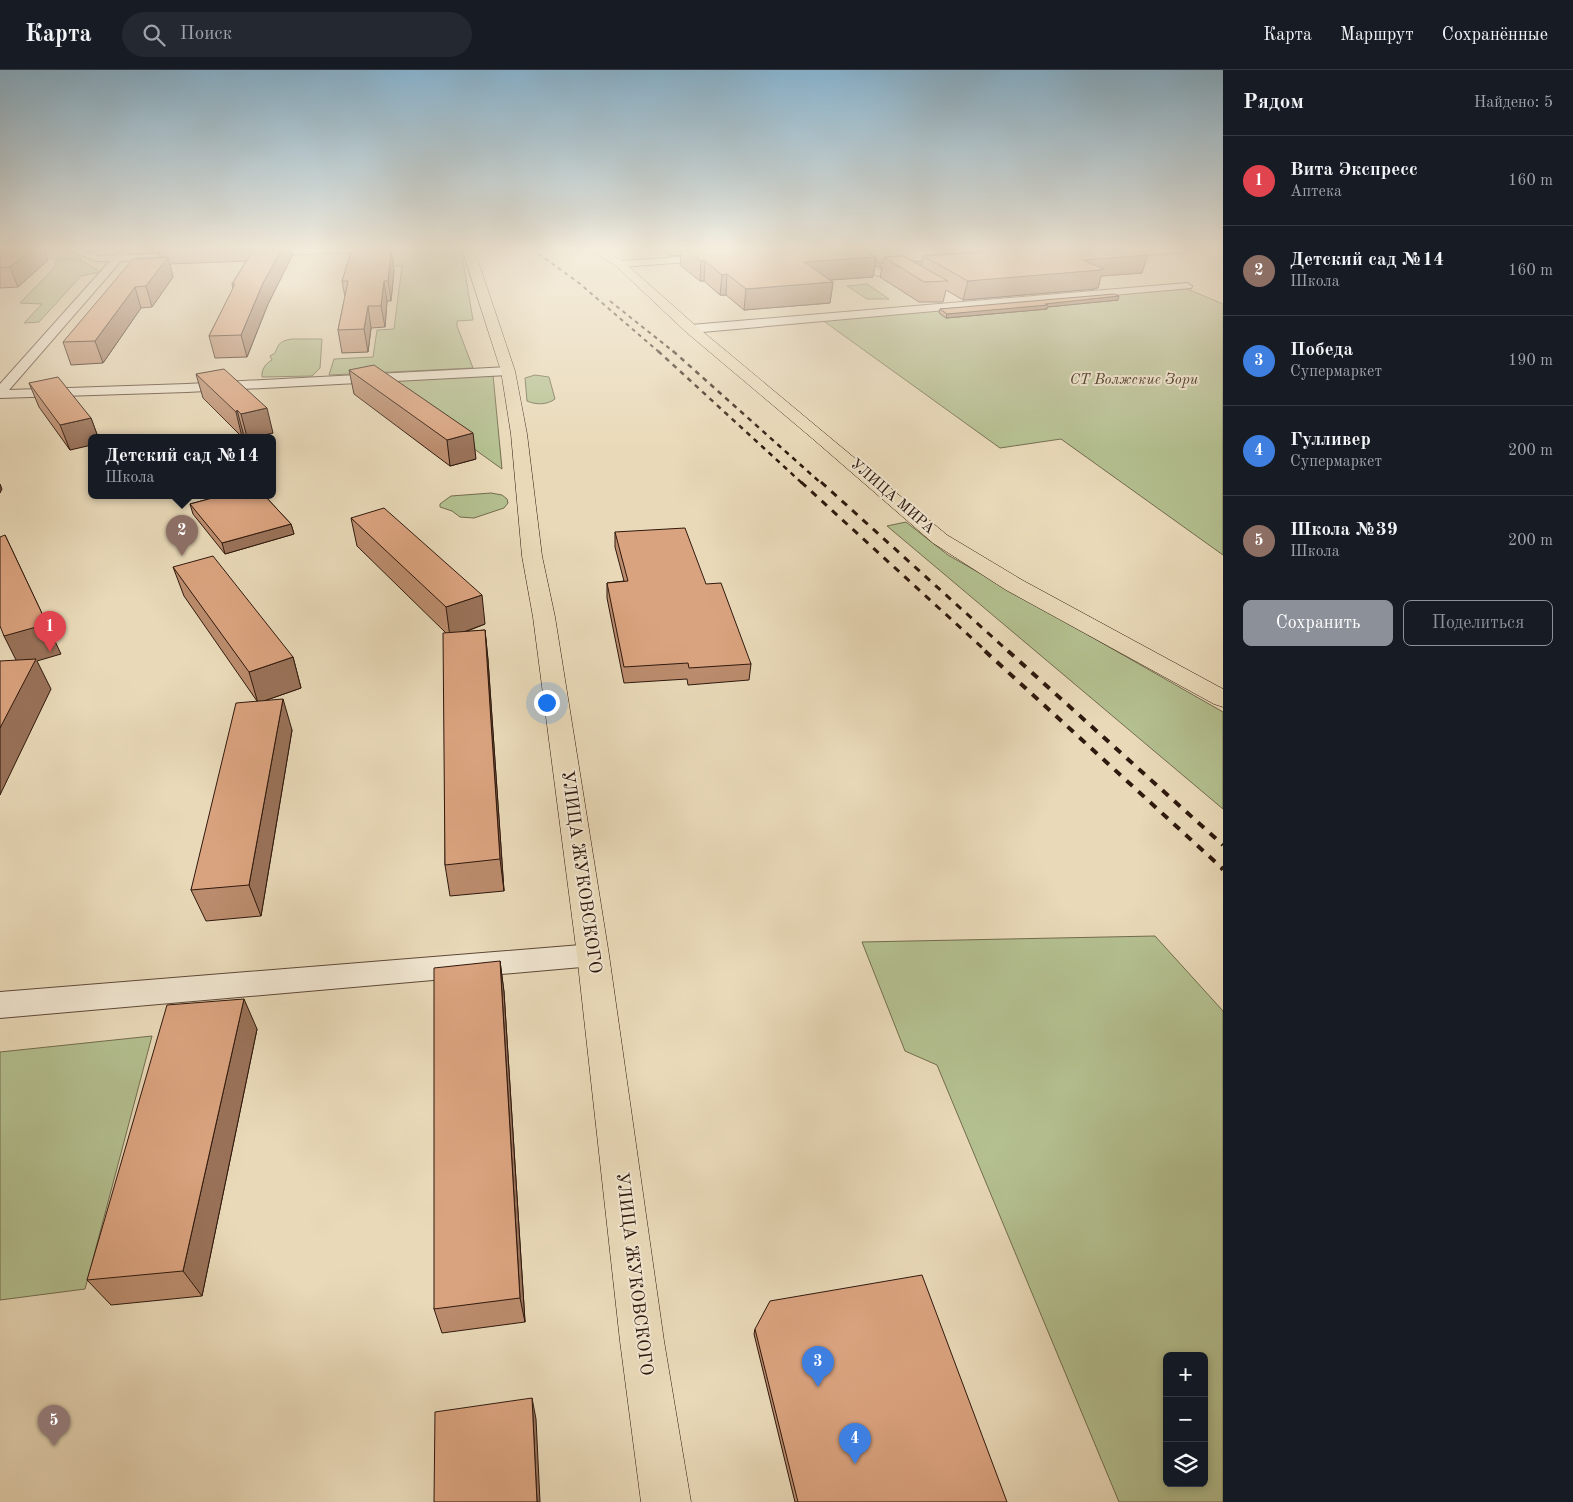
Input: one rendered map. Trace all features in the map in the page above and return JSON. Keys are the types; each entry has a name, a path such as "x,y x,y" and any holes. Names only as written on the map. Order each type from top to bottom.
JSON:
{"main road":[{"name":"УЛИЦА ЖУКОВСКОГО","path":"490,316 508,372 519,434 532,556 544,617 593,956 642,1341 666,1502"},
{"name":"УЛИЦА МИРА","path":"677,316 940,538 1014,585 1223,699"}],"street":[{"path":"0,393 67,316"},
{"path":"691,329 839,316"},
{"path":"0,393 187,388 508,372"},
{"path":"0,1004 533,958 593,956"}],"green space":[{"path":"31,316 45,316 39,322 24,323"},
{"path":"396,316 472,316 473,320 457,321 457,326 473,368 329,375 334,359 373,357 377,330 394,329"},
{"name":"СТ Волжские Зори","path":"1223,316 1223,555 1061,439 1000,448 818,317"},
{"path":"292,339 322,339 320,368 312,376 262,377 264,367 272,360 270,356 275,353 280,343"},
{"path":"493,375 502,469 378,380"},
{"path":"535,375 549,377 555,399 541,404 527,401 525,378"},
{"path":"491,493 502,495 507,499 508,503 504,508 474,518 460,517 452,511 440,507 440,504 451,496"},
{"path":"906,522 948,555 1223,712 1223,809 887,526"},
{"path":"1155,936 1223,1011 1223,1502 1119,1502 937,1065 905,1051 862,942"},
{"path":"152,1036 85,1289 0,1300 0,1052"}],"building":[{"path":"85,316 114,316 95,341 63,342"},
{"path":"219,316 249,316 241,335 209,336"},
{"path":"341,316 366,316 364,329 338,330"},
{"path":"374,365 473,433 447,440 349,370"},
{"path":"224,369 267,408 241,414 237,410 236,412 196,374"},
{"path":"58,377 91,418 60,425 29,383"},
{"path":"209,499 268,499 291,524 222,543 190,504"},
{"path":"384,508 482,595 446,607 351,518"},
{"path":"685,528 706,584 721,583 751,664 689,668 688,663 624,667 607,583 628,581 615,532"},
{"path":"5,535 47,624 4,636 0,626 0,537"},
{"path":"213,556 293,657 249,672 173,567"},
{"path":"485,630 500,859 445,865 443,633"},
{"path":"36,659 0,728 0,661"},
{"path":"283,699 249,885 191,890 236,703"},
{"path":"500,961 520,1298 434,1309 434,968"},
{"path":"244,999 183,1271 87,1280 167,1005"},
{"path":"922,1275 1007,1502 798,1502 755,1329 770,1301"},
{"path":"532,1398 537,1502 434,1502 435,1412"}],"railway":[{"path":"617,316 659,352"},
{"path":"629,316 674,352"},
{"path":"658,351 803,484"},
{"path":"673,351 822,484"},
{"path":"801,482 987,652"},
{"path":"821,482 1009,652"},
{"path":"985,651 1223,869 1221,868"},
{"path":"1008,651 1223,845"}],"place":[{"name":"Детский сад №14","path":"182,556"},
{"name":"Вита Экспресс","path":"50,652"},
{"name":"Победа","path":"818,1387"},
{"name":"Школа №39","path":"54,1446"},
{"name":"Гулливер","path":"855,1464"}]}
